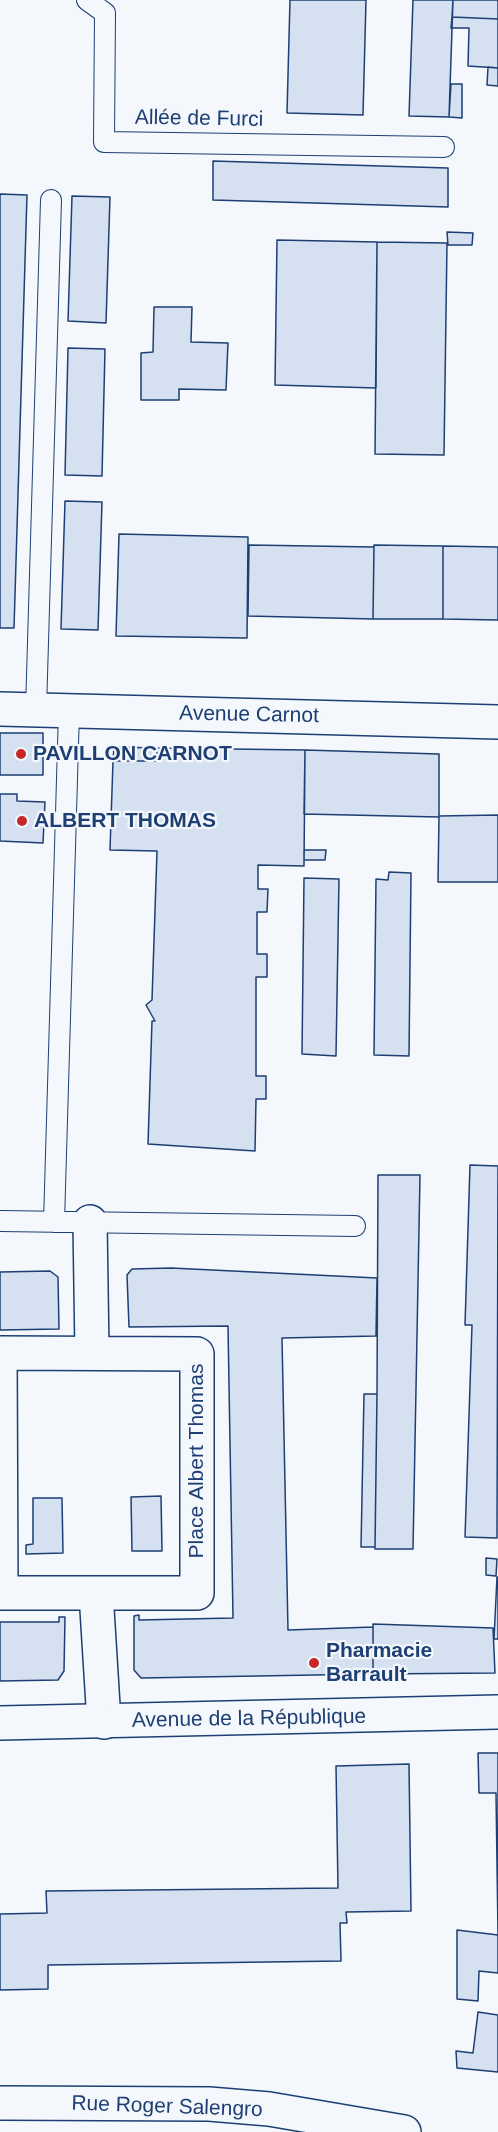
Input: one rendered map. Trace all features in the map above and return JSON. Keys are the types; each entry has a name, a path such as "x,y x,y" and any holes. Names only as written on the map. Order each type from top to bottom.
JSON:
{"street":[{"name":"Avenue Carnot","path":"0,709 498,722"},
{"path":"90,1222 92,1353"},
{"name":"Place Albert Thomas","path":"0,1353 197,1354 197,1593 96,1593 1,1593 0,1353"},
{"path":"96,1593 104,1722"},
{"name":"Avenue de la République","path":"0,1723 498,1712"},
{"name":"Rue Roger Salengro","path":"0,2103 209,2104 269,2109 404,2132"}],"lane":[{"name":"Allée de Furci","path":"87,0 105,13 104,142 444,147"},
{"path":"36,710 51,200"},
{"path":"54,1222 69,711"},
{"path":"0,1221 355,1226"}],"building":[{"path":"290,0 366,0 363,115 287,113"},
{"path":"413,0 453,0 449,117 409,116"},
{"path":"453,0 498,0 498,19 452,17"},
{"path":"452,17 498,19 498,68 468,66 469,28 451,28"},
{"path":"488,67 498,68 498,86 487,85"},
{"path":"451,84 462,84 462,118 449,117"},
{"path":"213,161 448,168 448,207 213,200"},
{"path":"0,194 27,195 14,628 0,628"},
{"path":"72,196 110,197 106,323 68,321"},
{"path":"447,232 473,233 472,245 448,245"},
{"path":"277,240 377,242 376,388 275,385"},
{"path":"377,242 447,243 444,455 375,454"},
{"path":"154,307 192,307 191,342 228,343 226,390 179,389 179,400 141,400 141,353 153,352"},
{"path":"68,348 105,349 102,476 65,475"},
{"path":"65,501 102,502 98,630 61,629"},
{"path":"119,534 248,537 247,638 116,636"},
{"path":"249,545 374,547 373,619 248,616"},
{"path":"374,545 443,546 443,619 373,619"},
{"path":"443,546 498,547 498,620 443,619"},
{"name":"PAVILLON CARNOT","path":"0,733 43,733 43,775 0,775"},
{"path":"114,747 157,748 157,761 113,761"},
{"path":"157,748 305,750 304,866 258,865 258,889 268,889 267,912 257,912 257,954 267,954 267,977 256,977 256,1076 266,1076 266,1099 256,1099 255,1151 148,1144 152,1021 155,1021 146,1005 152,1000 157,851 110,850 113,761 157,761"},
{"path":"305,750 439,754 439,817 304,814"},
{"name":"ALBERT THOMAS","path":"0,794 17,794 17,801 45,802 43,843 0,841"},
{"path":"498,815 498,882 438,882 439,816"},
{"path":"304,850 326,850 325,860 304,860"},
{"path":"389,872 411,873 409,1056 374,1055 376,879 388,880"},
{"path":"304,878 339,879 336,1056 302,1054"},
{"path":"470,1165 498,1166 497,1538 465,1537 472,1325 465,1325"},
{"path":"378,1175 420,1175 413,1549 375,1549"},
{"path":"171,1268 377,1278 376,1336 282,1338 288,1630 373,1627 373,1674 141,1678 134,1670 134,1616 139,1615 139,1620 233,1618 228,1326 129,1327 127,1275 132,1269"},
{"path":"50,1271 58,1277 59,1329 0,1330 0,1272"},
{"path":"364,1394 377,1394 375,1547 361,1547"},
{"path":"161,1496 162,1551 132,1551 131,1497"},
{"path":"33,1498 62,1498 63,1553 26,1554 26,1545 33,1544"},
{"path":"486,1558 497,1559 496,1576 486,1575"},
{"path":"497,1577 498,1639 494,1639"},
{"path":"59,1617 65,1617 64,1671 58,1680 0,1681 0,1622 59,1622"},
{"path":"373,1624 493,1628 495,1673 373,1674"},
{"path":"478,1753 498,1753 498,1935 496,1793 479,1793"},
{"path":"409,1764 411,1911 346,1912 347,1923 340,1923 341,1961 48,1965 48,1989 0,1990 0,1914 47,1913 46,1891 338,1888 336,1766"},
{"path":"457,1930 498,1935 498,1973 479,1971 478,2001 457,1999"},
{"path":"478,2012 498,2015 498,2072 457,2068 456,2051 473,2053"}],"place":[{"name":"PAVILLON CARNOT","path":"21,754"},
{"name":"ALBERT THOMAS","path":"22,821"},
{"name":"Pharmacie Barrault","path":"314,1663"}]}
